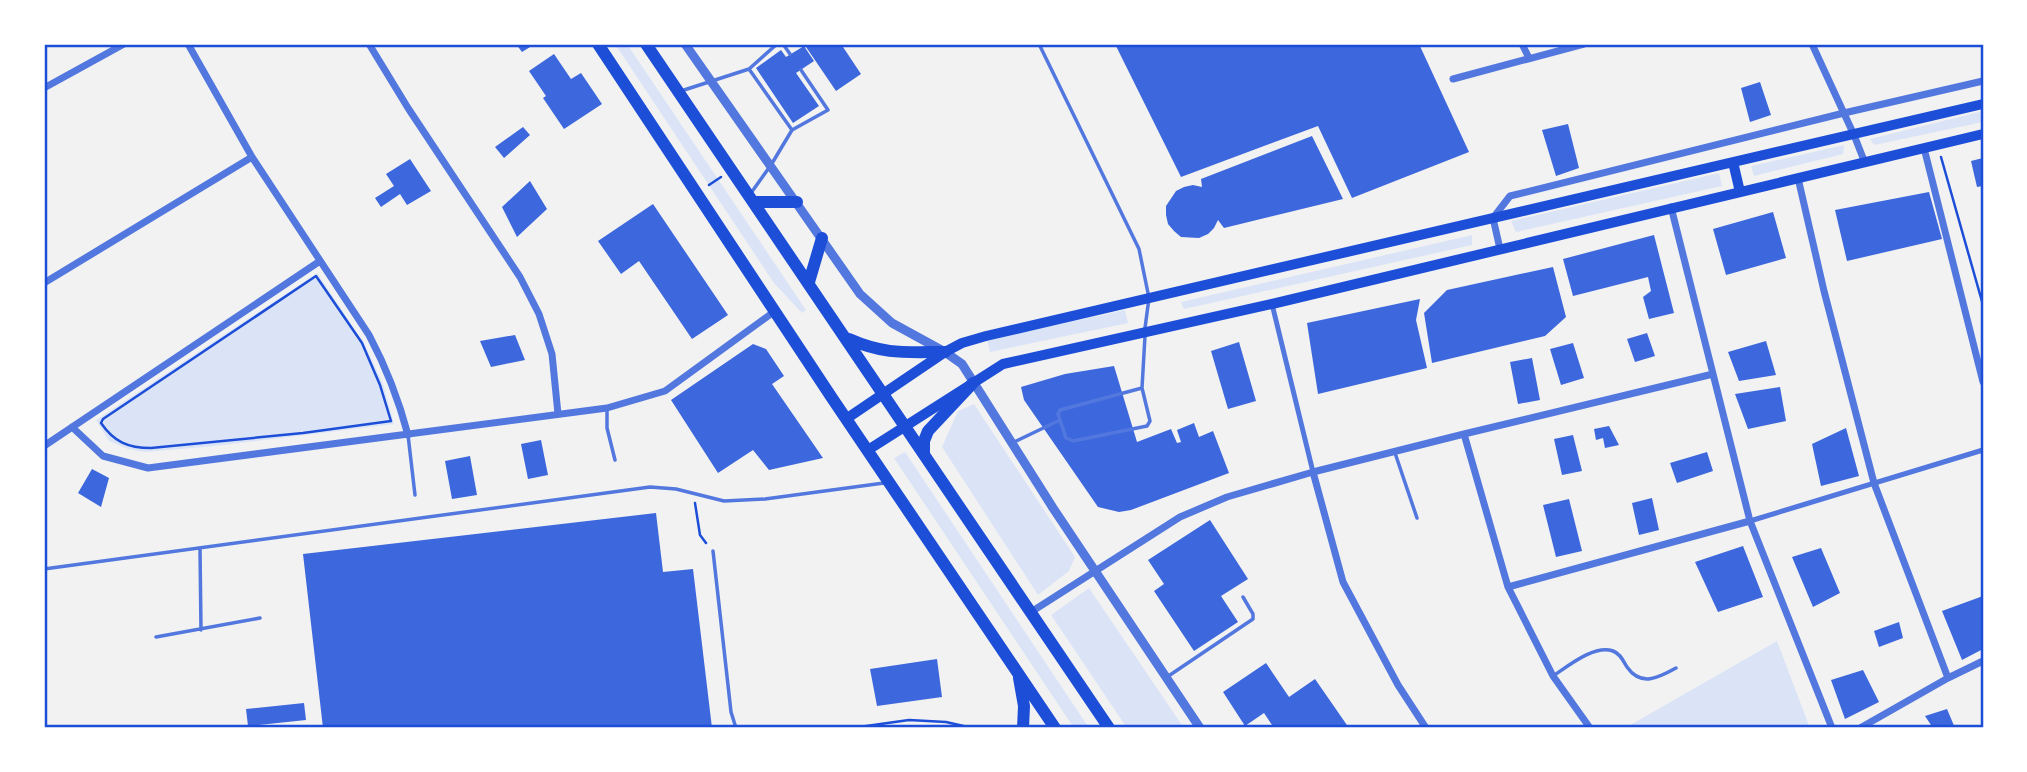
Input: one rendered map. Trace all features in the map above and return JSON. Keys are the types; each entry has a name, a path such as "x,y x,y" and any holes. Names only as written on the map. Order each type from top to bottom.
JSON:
{"main road":[{"path":"598,44 846,419 1055,728"},
{"path":"646,44 1110,728"},
{"path":"846,419 944,352 986,336 1983,104"},
{"path":"867,450 1003,365 1184,325 1983,134"},
{"path":"1733,162 1740,192"},
{"path":"752,198 797,202"},
{"path":"809,282 822,238"},
{"path":"847,338 888,352 944,352"},
{"path":"924,454 924,441 928,432 973,383"},
{"path":"1019,674 1024,706 1023,728"}],"street":[{"path":"44,88 124,44"},
{"path":"187,44 253,157 369,335 397,393 408,435"},
{"path":"369,44 415,119 520,277 538,314 552,354 558,414"},
{"path":"685,44 860,294 892,323 962,364 1094,571 1200,728"},
{"path":"1521,44 1529,58"},
{"path":"1453,79 1584,44"},
{"path":"1812,44 1865,163"},
{"path":"1500,249 1493,218 1510,196 1983,81"},
{"path":"1924,149 1983,382"},
{"path":"44,284 253,157"},
{"path":"1798,178 1874,483 1948,678"},
{"path":"1671,207 1751,521 1832,728"},
{"path":"44,446 320,261"},
{"path":"1272,304 1343,582 1398,685 1426,728"},
{"path":"72,427 103,456 148,468 607,408 665,391 775,311"},
{"path":"1031,612 1180,517 1227,497 1395,451 1713,374"},
{"path":"1464,434 1508,587 1553,676 1590,728"},
{"path":"1508,587 1751,521 1983,450"},
{"path":"1860,728 1983,661"}],"lane":[{"path":"679,92 749,68 777,44"},
{"path":"783,44 790,54"},
{"path":"1039,44 1139,249 1149,298 1143,388 1150,421 1147,426 1073,441 1066,438 1058,414 1060,410 1143,388"},
{"path":"749,68 792,130"},
{"path":"752,198 792,130 828,110 801,70"},
{"path":"607,408 607,428 615,460"},
{"path":"1012,443 1060,420"},
{"path":"408,435 415,495"},
{"path":"1395,451 1417,518"},
{"path":"44,569 650,487 676,489 724,501 765,499 889,482"},
{"path":"201,548 201,630"},
{"path":"713,551 731,712 736,728"},
{"path":"1166,678 1253,619 1243,597"},
{"path":"156,636 260,618"},
{"path":"1553,676 1591,653 1607,650 1620,655 1634,676 1644,679 1653,679 1676,668"}],"path":[{"path":"1937,145 1983,305"},
{"path":"698,193 732,169"},
{"path":"316,276 362,343 380,385 391,421 303,433 150,448 130,445 110,436 101,423 103,419 316,276"},
{"path":"693,493 700,535 713,551"},
{"path":"852,728 909,720 946,722 968,727"}],"shaded area":[{"path":"615,44 627,44 806,310 802,313 774,283"},
{"path":"1983,111 1983,122 1874,145 1870,139"},
{"path":"1844,145 1843,154 1754,176 1751,166"},
{"path":"1719,173 1722,186 1516,232 1511,221"},
{"path":"1472,235 1472,245 1184,309 1181,302"},
{"path":"317,273 364,343 383,384 394,424 145,452 109,441 96,420"},
{"path":"1125,310 1128,323 990,352 987,340"},
{"path":"974,404 1075,557 1069,571 1038,595 942,447 958,411"},
{"path":"905,452 1089,728 1074,728 894,458"},
{"path":"1089,588 1184,728 1127,728 1051,615"},
{"path":"1777,641 1810,728 1625,728"}],"building":[{"path":"516,44 535,44 522,52"},
{"path":"804,44 841,44 861,74 836,91"},
{"path":"1115,44 1419,44 1469,152 1352,198 1318,126 1181,177"},
{"path":"804,46 814,61 796,73 819,106 793,123 756,68 781,50 786,57"},
{"path":"554,54 571,79 581,73 602,104 564,129 529,71"},
{"path":"1760,82 1771,115 1750,122 1741,88"},
{"path":"1568,124 1579,168 1556,176 1542,130"},
{"path":"523,127 530,135 504,158 495,147"},
{"path":"1312,136 1343,199 1224,228 1218,220 1208,234 1199,238 1181,237 1168,224 1166,206 1176,191 1193,185 1202,187 1201,179"},
{"path":"1983,158 1983,186 1977,187 1971,161"},
{"path":"410,159 431,191 407,205 400,194 381,207 375,198 394,186 386,174"},
{"path":"530,181 547,209 517,237 502,207"},
{"path":"1929,192 1942,239 1847,261 1835,210"},
{"path":"653,204 728,315 692,339 639,261 621,274 598,241"},
{"path":"1773,212 1786,258 1726,275 1713,229"},
{"path":"1654,235 1674,313 1649,319 1643,297 1651,291 1648,277 1573,296 1563,259"},
{"path":"1553,267 1566,317 1545,336 1432,363 1424,313 1447,290"},
{"path":"1420,299 1416,320 1427,368 1318,394 1307,323"},
{"path":"1647,333 1655,356 1635,362 1627,339"},
{"path":"515,335 525,360 491,367 480,341"},
{"path":"1766,341 1776,375 1739,381 1728,352"},
{"path":"1239,342 1256,401 1228,409 1211,351"},
{"path":"1573,343 1584,378 1561,385 1550,349"},
{"path":"753,344 766,349 784,376 772,384 823,458 769,470 753,450 718,473 671,400"},
{"path":"1532,358 1540,400 1518,404 1510,362"},
{"path":"1114,366 1137,442 1171,429 1177,443 1181,442 1177,430 1194,423 1199,437 1213,431 1229,473 1131,510 1119,512 1098,507 1024,400 1021,387 1065,374"},
{"path":"1780,387 1786,421 1748,429 1735,394"},
{"path":"1609,426 1619,445 1605,448 1603,438 1596,440 1594,429"},
{"path":"1846,428 1859,476 1821,486 1812,444"},
{"path":"1573,435 1582,471 1562,475 1554,439"},
{"path":"541,440 548,475 528,479 521,444"},
{"path":"1707,452 1713,471 1677,483 1670,463"},
{"path":"470,456 477,495 452,499 445,461"},
{"path":"92,469 109,478 101,507 78,493"},
{"path":"1652,498 1659,530 1639,535 1632,503"},
{"path":"1569,499 1582,551 1556,557 1543,505"},
{"path":"656,513 663,572 693,569 712,728 323,728 303,554"},
{"path":"1210,520 1248,579 1221,596 1238,622 1194,651 1154,591 1164,584 1148,560"},
{"path":"1743,546 1763,597 1718,612 1695,562"},
{"path":"1821,548 1840,593 1813,607 1792,557"},
{"path":"1983,596 1983,649 1962,660 1942,611"},
{"path":"1899,622 1903,638 1879,647 1874,631"},
{"path":"937,659 942,697 877,706 870,669"},
{"path":"1266,663 1289,697 1315,679 1349,728 1274,728 1264,713 1245,726 1223,692"},
{"path":"1863,670 1879,702 1845,719 1831,680"},
{"path":"304,703 306,720 248,726 246,709"},
{"path":"1947,709 1955,728 1933,728 1925,716"}]}
